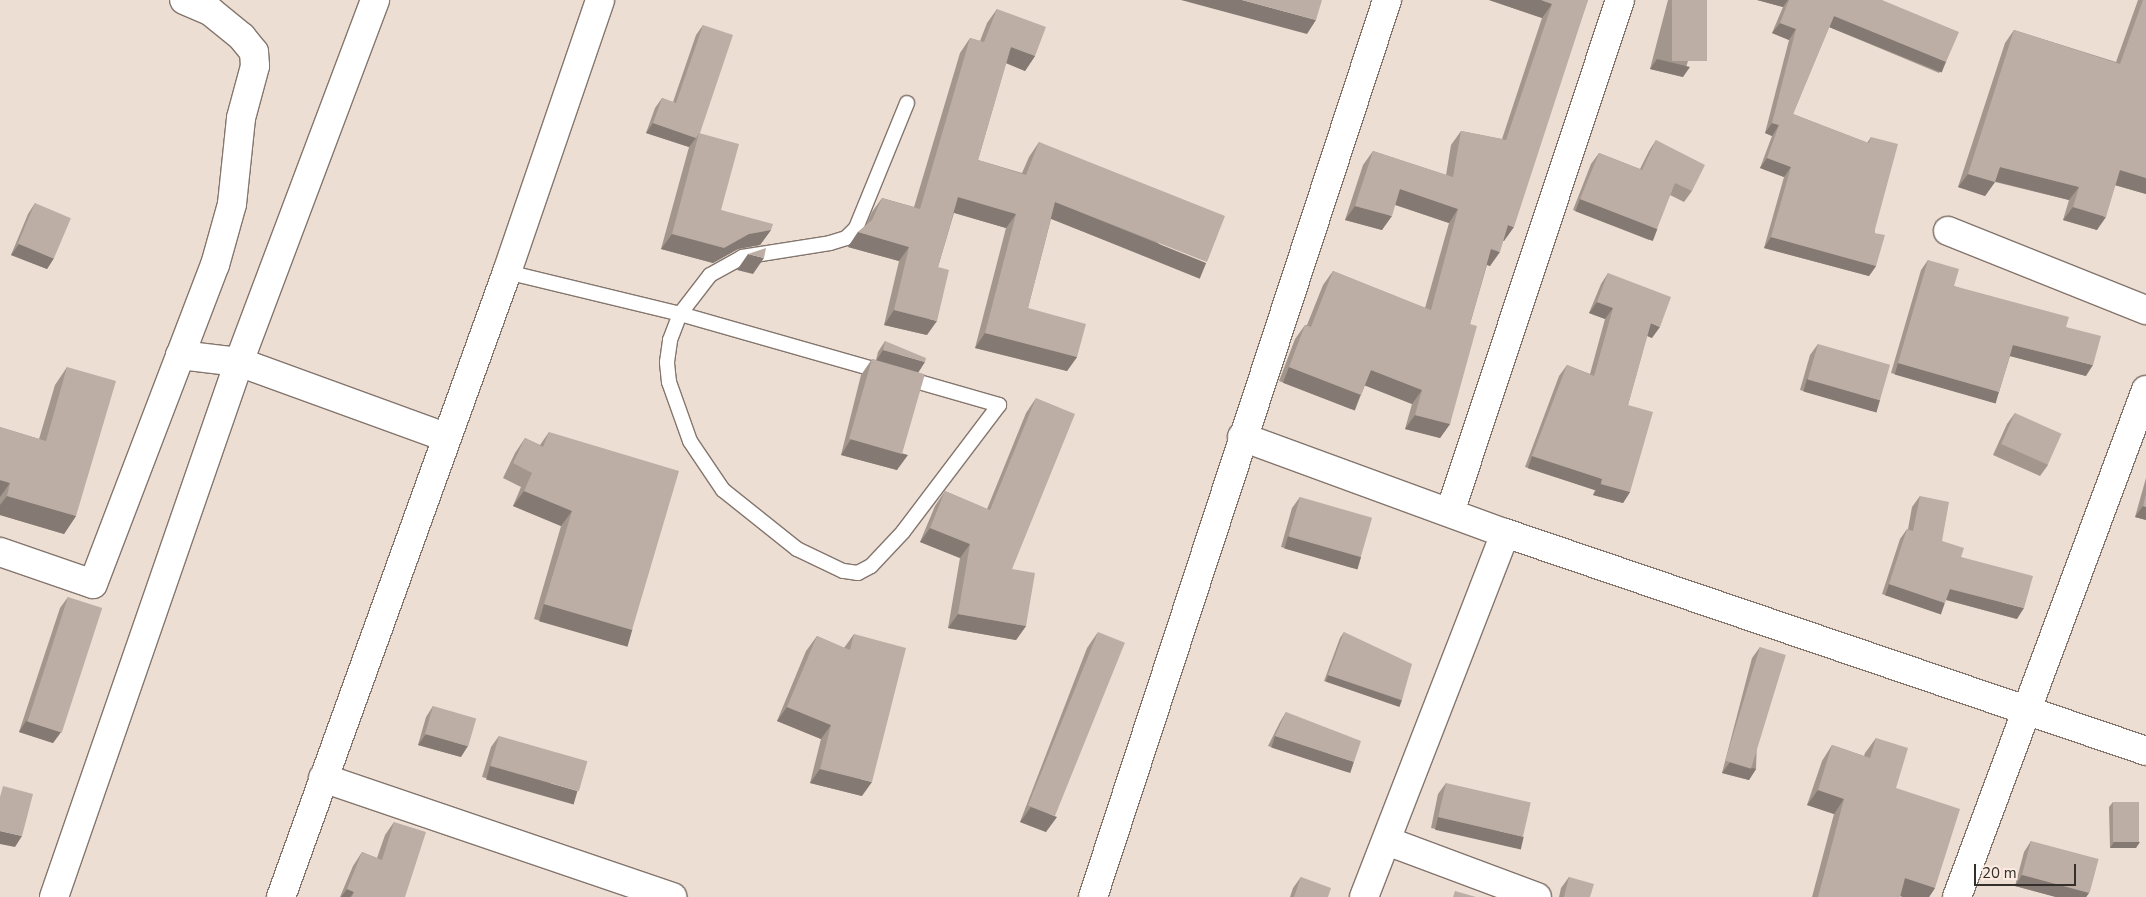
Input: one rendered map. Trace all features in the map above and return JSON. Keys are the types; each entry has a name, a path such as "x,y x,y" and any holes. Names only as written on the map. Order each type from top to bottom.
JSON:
{"street":[{"path":"0,552 93,584 215,265 232,204 241,118 255,66 254,52 242,36 210,10 184,0"},
{"path":"54,897 239,362 375,0"},
{"path":"281,897 445,437 507,272 600,0"},
{"path":"1093,897 1242,437 1387,0"},
{"path":"1450,512 1620,0"},
{"path":"1948,231 2146,310"},
{"path":"180,355 239,362 445,437"},
{"path":"1957,897 2146,390"},
{"path":"1242,437 1505,532 2146,751"},
{"path":"1364,897 1505,532"},
{"path":"323,778 672,897"},
{"path":"1387,840 1537,897"}],"lane":[{"path":"507,272 680,314 999,405 903,532 871,566 858,573 843,571 797,549 723,490 690,441 669,382 667,369 670,340 680,314 710,276 742,257 846,238 862,216 907,103"}],"building":[{"path":"1242,0 1322,0 1316,20"},
{"path":"1541,0 1588,0 1514,227 1508,225 1500,252 1491,249 1470,324 1477,326 1450,424 1415,415 1422,390 1371,370 1361,395 1289,367 1305,325 1311,327 1333,271 1431,310 1458,209 1400,189 1392,216 1355,206 1373,151 1453,177 1461,131 1506,140 1552,4"},
{"path":"1672,0 1707,0 1707,61 1672,61"},
{"path":"1789,0 1882,0 1959,32 1946,62 1834,16 1793,114 1869,143 1871,137 1898,144 1874,233 1885,235 1876,266 1771,237 1791,167 1767,158 1779,125 1772,123 1796,29 1780,23"},
{"path":"2143,0 2146,0 2146,178 2120,170 2106,217 2073,207 2079,187 2000,167 1995,182 1968,174 2014,30 2120,64"},
{"path":"997,9 1046,27 1035,56 1011,47 978,160 1026,175 1039,142 1225,216 1207,262 1055,202 1028,308 1086,324 1077,357 985,333 1016,214 958,197 938,267 949,270 937,321 894,310 909,247 858,232 872,220 882,198 920,209 970,38 984,42"},
{"path":"703,25 733,35 700,133 696,138 653,123 662,98 676,103"},
{"path":"699,133 739,144 721,210 773,224 771,230 749,234 724,248 672,234"},
{"path":"1656,140 1705,165 1692,191 1675,183 1657,229 1580,199 1599,153 1642,170"},
{"path":"35,203 71,218 54,259 18,244"},
{"path":"766,248 764,258 748,254"},
{"path":"1928,260 1959,269 1954,286 2069,317 2066,327 2101,336 2093,365 2013,345 1999,392 1898,363"},
{"path":"1608,273 1671,297 1660,327 1651,323 1628,405 1653,412 1630,492 1601,484 1602,479 1532,456 1567,365 1594,376 1613,308 1597,302"},
{"path":"885,341 926,358 925,362 883,350"},
{"path":"1818,344 1890,365 1880,400 1808,380"},
{"path":"872,359 925,374 902,454 849,439"},
{"path":"67,367 116,381 76,516 7,496 10,483 0,480 0,427 46,441"},
{"path":"1036,398 1075,414 1012,569 1035,573 1026,626 958,614 970,544 930,528 945,491 990,510"},
{"path":"2015,413 2062,434 2048,465 2001,444"},
{"path":"549,432 679,471 632,630 544,604 572,511 524,491 532,473 513,463 525,438 543,447"},
{"path":"2146,494 2146,507 2143,506"},
{"path":"1920,496 1949,502 1942,541 1964,548 1961,557 2033,576 2024,608 1950,589 1945,603 1889,584 1907,529 1913,531"},
{"path":"1300,497 1372,518 1361,557 1289,536"},
{"path":"68,597 102,608 62,733 28,722"},
{"path":"1098,632 1125,643 1055,816 1028,805"},
{"path":"1344,632 1412,664 1402,700 1328,675"},
{"path":"854,634 906,648 872,782 820,769 831,725 787,707 817,636 850,650"},
{"path":"1760,647 1786,655 1751,769 1725,761"},
{"path":"433,706 476,718 468,746 425,734"},
{"path":"1286,712 1361,741 1354,762 1275,736"},
{"path":"499,736 587,761 579,791 490,766"},
{"path":"1876,738 1908,748 1896,788 1960,809 1935,888 1905,878 1900,897 1818,897 1844,799 1818,790 1832,745 1870,758"},
{"path":"1446,783 1531,803 1523,837 1438,817"},
{"path":"3,786 33,794 22,836 0,831 0,797"},
{"path":"2113,802 2139,802 2139,842 2113,842"},
{"path":"394,822 426,832 405,897 352,897 354,892 347,889 362,852 382,860"},
{"path":"2031,841 2099,859 2090,893 2022,875"},
{"path":"1301,877 1331,888 1328,897 1294,897"},
{"path":"1569,877 1594,884 1590,897 1564,897"},
{"path":"1455,891 1476,897 1453,897"}]}
